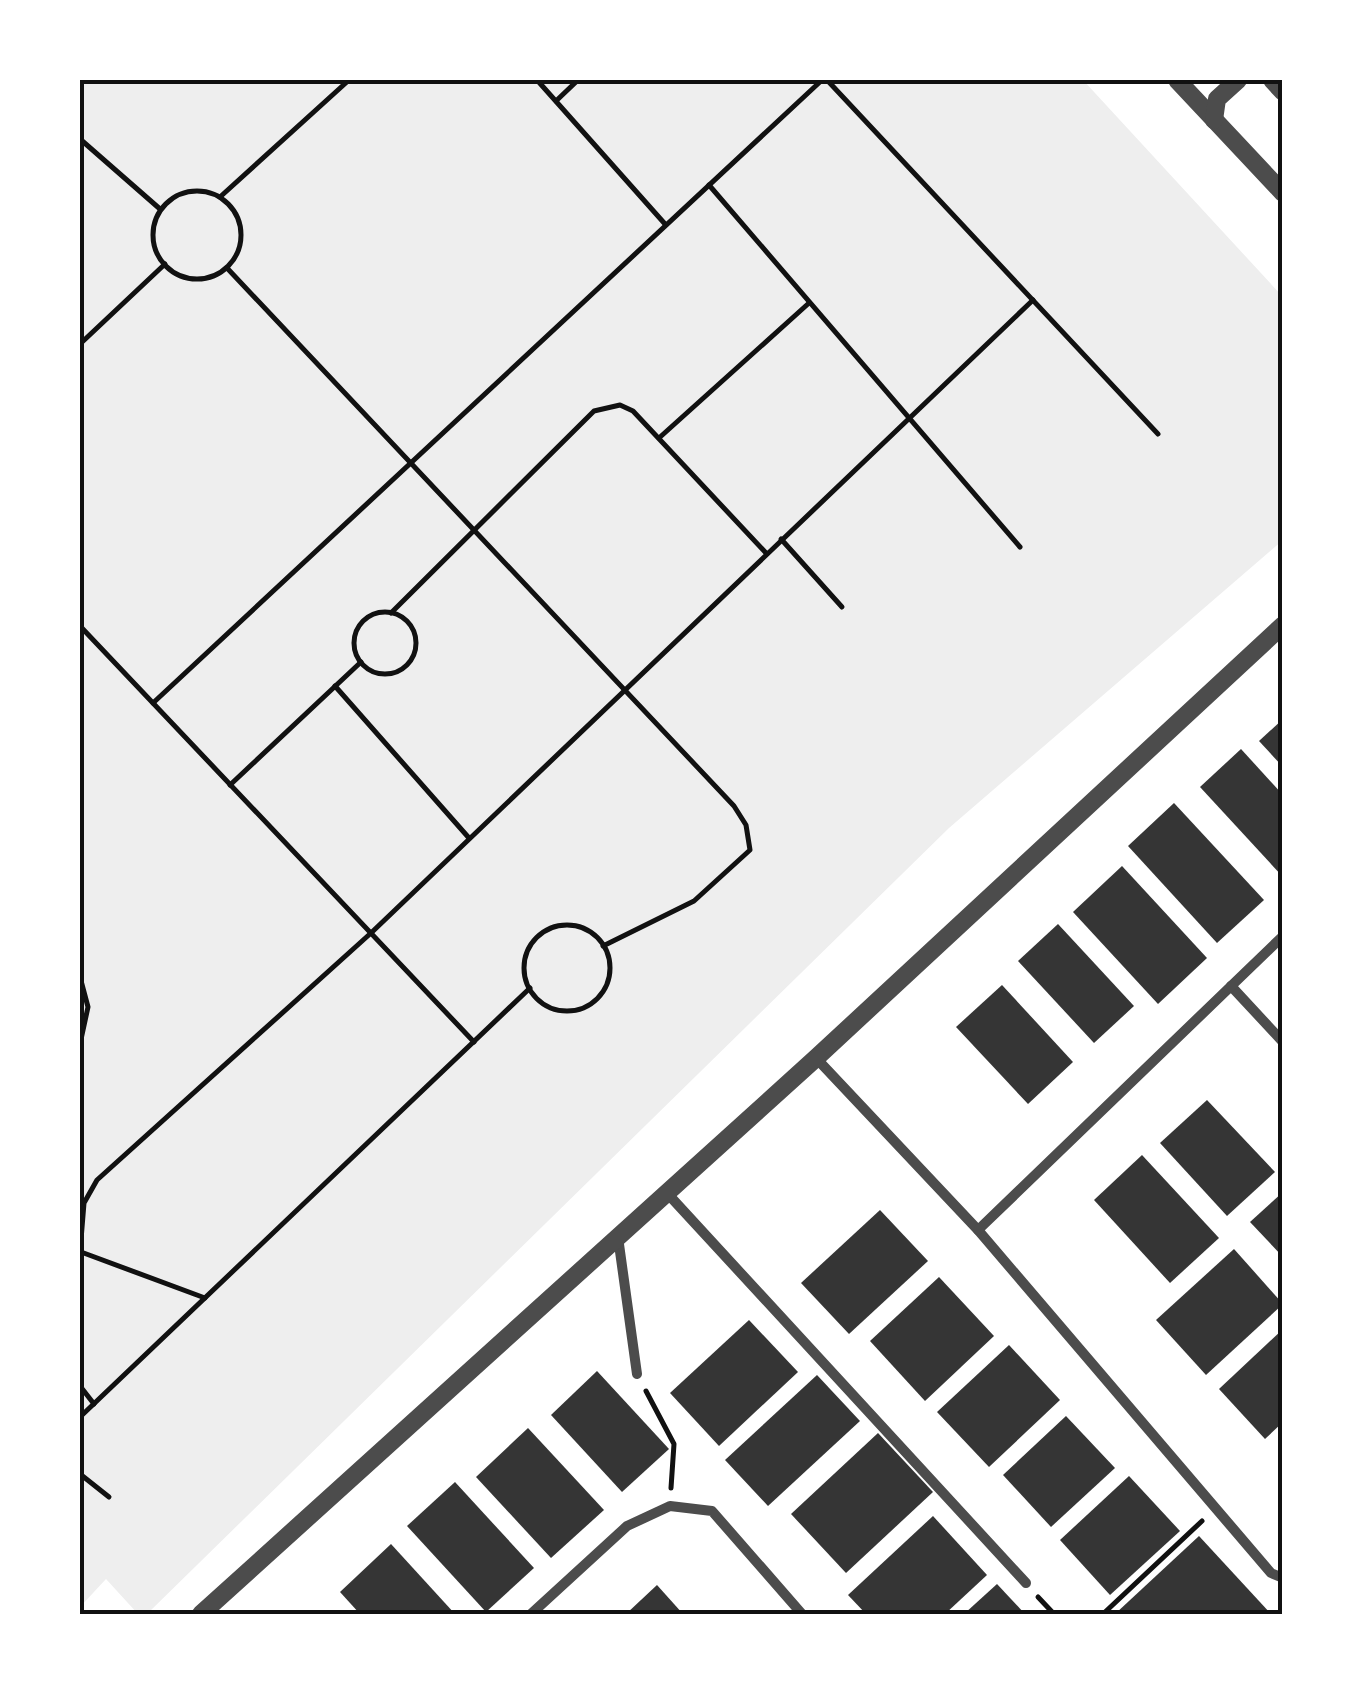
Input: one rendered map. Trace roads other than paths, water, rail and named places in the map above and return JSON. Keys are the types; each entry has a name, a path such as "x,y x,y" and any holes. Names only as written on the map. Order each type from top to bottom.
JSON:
{"street":[{"path":"1177,80 1283,194"},
{"path":"1214,120 1218,99 1238,80"},
{"path":"1272,80 1283,92"},
{"path":"201,1614 816,1058 1283,625"},
{"path":"978,1230 1283,936"},
{"path":"1231,986 1283,1042"},
{"path":"816,1058 978,1230 1271,1572 1283,1578"},
{"path":"667,1193 1026,1583"},
{"path":"618,1237 637,1374"},
{"path":"531,1614 627,1526 670,1506 712,1512 802,1614"}]}
